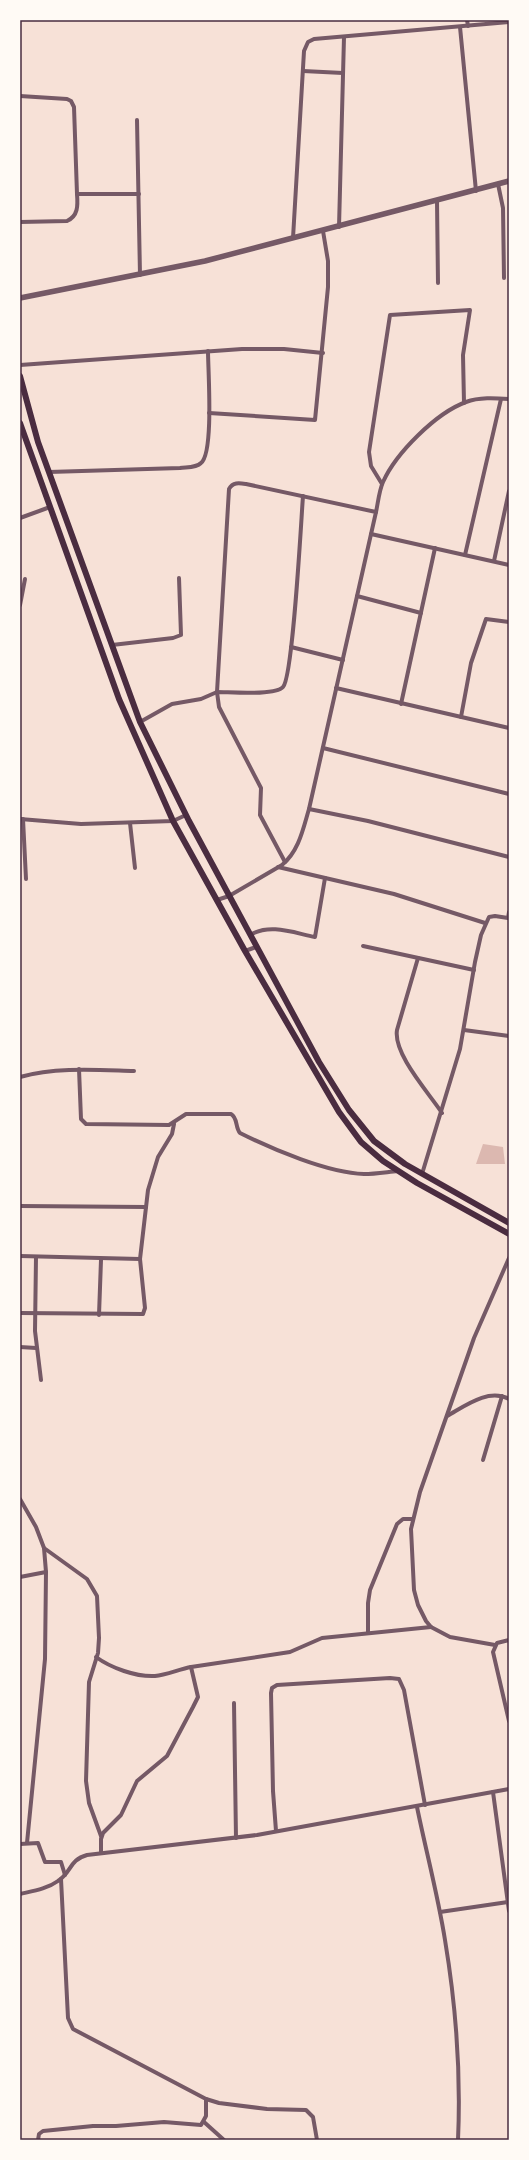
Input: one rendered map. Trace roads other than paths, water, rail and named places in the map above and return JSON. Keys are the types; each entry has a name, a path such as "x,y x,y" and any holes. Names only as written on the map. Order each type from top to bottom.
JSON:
{"main road":[{"path":"20,376 32,420 49,472 140,722 186,815 319,1062 360,1125 374,1141 422,1174 509,1223"},
{"path":"20,423 127,720 173,821 245,951 347,1125 373,1152 398,1171 509,1234"}],"street":[{"path":"467,20 468,26"},
{"path":"293,238 304,51 308,42 314,39 509,22"},
{"path":"460,27 476,191"},
{"path":"339,227 344,37"},
{"path":"303,70 343,73"},
{"path":"20,96 67,99 71,101 74,107 77,194 76,214 72,219 67,221 20,222"},
{"path":"137,120 140,275"},
{"path":"20,298 140,275 339,227 509,181"},
{"path":"498,184 503,208 504,278"},
{"path":"77,194 139,194"},
{"path":"437,201 438,283"},
{"path":"210,413 315,420 323,353 329,281 323,231"},
{"path":"382,484 371,466 369,452 390,315 470,310 463,355 464,403"},
{"path":"20,366 208,351 268,348 323,353"},
{"path":"49,472 196,466 202,463 206,455 210,413 208,351"},
{"path":"217,900 229,896 278,867 285,862 296,848 309,809 382,484 392,464 408,446 435,421 464,403 478,399 509,399"},
{"path":"465,555 501,399"},
{"path":"285,862 260,815 261,788 219,707 217,692 229,489 231,485 237,483 246,484 376,512"},
{"path":"494,562 509,491"},
{"path":"140,722 172,704 201,699 217,692 279,690 286,680 291,647 303,496"},
{"path":"20,518 50,507"},
{"path":"371,534 509,565"},
{"path":"401,704 435,548"},
{"path":"112,645 173,638 181,635 182,627 179,578"},
{"path":"20,605 25,579"},
{"path":"357,596 421,613"},
{"path":"461,717 471,663 486,619 509,622"},
{"path":"291,647 343,660"},
{"path":"336,688 509,728"},
{"path":"323,748 509,794"},
{"path":"309,809 368,821 509,857"},
{"path":"26,879 21,819 81,824 130,823 173,821 186,815"},
{"path":"130,823 135,868"},
{"path":"278,867 394,894 485,923"},
{"path":"250,935 259,930 270,928 315,937 325,878"},
{"path":"422,1174 442,1113 464,1030 474,970 485,923 492,916 509,918 509,912"},
{"path":"363,946 474,970"},
{"path":"245,951 256,947"},
{"path":"418,958 397,1030 396,1040 404,1058 442,1113"},
{"path":"464,1030 509,1036"},
{"path":"79,1069 81,1116 84,1123 158,1125 174,1124 186,1114 231,1114 235,1118 237,1129 240,1133 309,1160 333,1168 364,1174 398,1171"},
{"path":"20,1077 50,1071 79,1069 134,1070"},
{"path":"20,1313 99,1315 143,1314 145,1308 140,1259 146,1207 153,1169 161,1150 172,1134 174,1124"},
{"path":"20,1206 146,1207"},
{"path":"20,1256 101,1260 140,1259"},
{"path":"36,1257 34,1313 36,1348 41,1380"},
{"path":"509,1258 474,1338 412,1519 410,1539 414,1590 421,1613 431,1627 450,1637 463,1641 494,1645 509,1640"},
{"path":"99,1315 101,1260"},
{"path":"20,1347 36,1348"},
{"path":"447,1416 485,1396 502,1396 509,1399"},
{"path":"483,1460 502,1396"},
{"path":"20,1499 44,1548 46,1572 45,1659 27,1843"},
{"path":"368,1633 368,1603 370,1590 397,1524 403,1520 412,1519"},
{"path":"44,1548 82,1574 95,1590 98,1601 99,1622 96,1657 90,1682 86,1781 89,1803 101,1836 101,1853"},
{"path":"20,1577 46,1572"},
{"path":"96,1657 108,1666 137,1674 155,1676 191,1667 290,1652 322,1638 431,1627"},
{"path":"494,1645 493,1652 509,1721"},
{"path":"101,1836 121,1815 137,1781 164,1760 171,1750 198,1697 191,1667"},
{"path":"276,1831 273,1791 271,1693 272,1688 277,1685 390,1678 399,1679 404,1690 424,1805"},
{"path":"234,1703 236,1838"},
{"path":"20,1894 45,1887 61,1879 72,1863 79,1857 101,1853 236,1838 417,1807 509,1789"},
{"path":"492,1792 509,1911"},
{"path":"417,1807 440,1912 447,1953 456,2033 460,2089 458,2140"},
{"path":"20,1844 38,1843 45,1862 61,1862 65,1875"},
{"path":"61,1879 68,2018 70,2026 75,2031 206,2099 218,2103 267,2109 306,2110 313,2117 317,2140"},
{"path":"440,1912 508,1902"},
{"path":"204,2122 206,2099"},
{"path":"38,2140 39,2134 43,2131 64,2128 164,2122 197,2125 204,2122"},
{"path":"204,2122 224,2140"}]}
